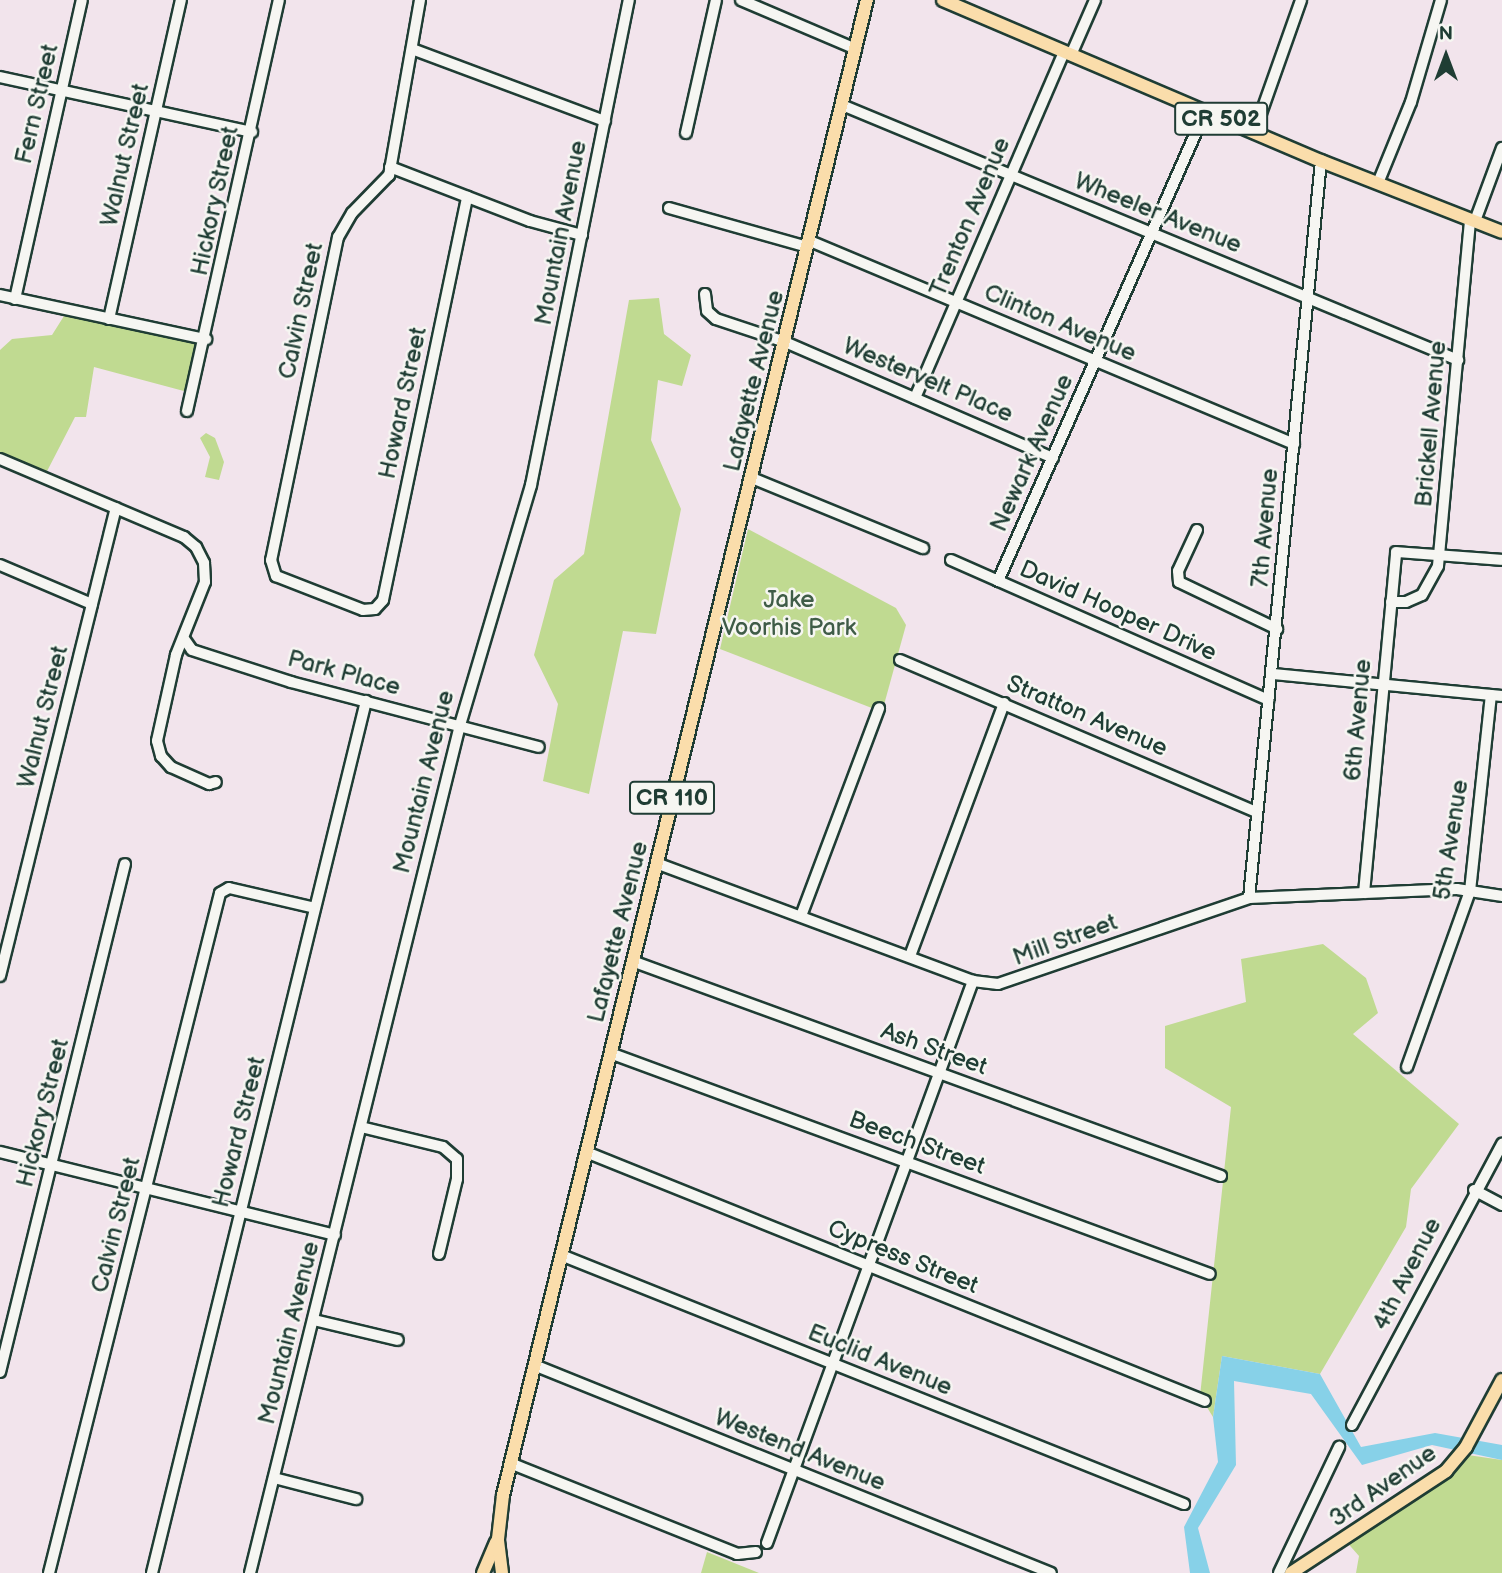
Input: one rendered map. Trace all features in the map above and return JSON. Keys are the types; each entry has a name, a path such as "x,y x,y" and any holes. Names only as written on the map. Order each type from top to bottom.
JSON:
{"main road":[{"name":"Lafayette Avenue","path":"498,1544 510,1463 867,0"},
{"name":"CR 502","path":"943,0 1321,162 1502,232"},
{"name":"3rd Avenue","path":"1291,1573 1432,1482 1461,1454 1502,1380"},
{"name":"CR 110","path":"483,1573 498,1544"},
{"path":"498,1544 502,1573"}],"street":[{"name":"Fern Street","path":"15,299 82,0"},
{"name":"Walnut Street","path":"109,319 181,0"},
{"name":"Hickory Street","path":"187,411 206,339 279,0"},
{"name":"Calvin Street","path":"369,611 276,576 271,564 338,237 352,213 389,175 420,0"},
{"name":"Mountain Avenue","path":"250,1573 460,725 529,495 629,0"},
{"path":"686,133 716,0"},
{"path":"741,0 856,49"},
{"name":"Trenton Avenue","path":"915,398 1011,174 1067,53 1096,0"},
{"path":"1254,133 1301,0"},
{"path":"1378,183 1411,102 1441,0"},
{"path":"412,49 605,121"},
{"path":"0,77 252,132"},
{"name":"Wheeler Avenue","path":"842,105 1458,360"},
{"name":"Newark Avenue","path":"998,581 1205,112"},
{"name":"Brickell Avenue","path":"1391,602 1406,602 1422,594 1434,579 1440,555 1472,220 1502,148"},
{"name":"7th Avenue","path":"1249,898 1321,162"},
{"path":"390,167 467,197 582,235"},
{"name":"Howard Street","path":"369,611 383,600 467,197"},
{"name":"Clinton Avenue","path":"668,208 809,244 956,302 1294,444"},
{"name":"Westervelt Place","path":"705,294 706,311 716,319 785,342 1053,458"},
{"path":"0,295 206,339"},
{"path":"0,459 189,541 201,555 205,579 189,615 185,640 173,668 158,749 171,767 209,783 216,782"},
{"path":"752,478 923,548"},
{"name":"Walnut Street","path":"0,976 116,508"},
{"path":"1197,530 1178,570 1183,586 1277,629"},
{"name":"6th Avenue","path":"1364,893 1396,552 1440,555"},
{"path":"1440,555 1502,560"},
{"name":"David Hooper Drive","path":"951,560 1269,700"},
{"path":"0,565 92,604"},
{"name":"Park Place","path":"185,640 192,650 366,701 539,747"},
{"name":"Stratton Avenue","path":"900,660 1256,812"},
{"path":"1273,674 1497,696"},
{"name":"5th Avenue","path":"1407,1067 1469,891 1497,696"},
{"name":"Howard Street","path":"152,1573 366,701"},
{"path":"910,956 1004,703"},
{"path":"801,916 878,708"},
{"name":"Mill Street","path":"656,863 973,981 1007,983 1249,898 1469,891 1502,896"},
{"name":"Hickory Street","path":"0,1372 125,864"},
{"name":"Calvin Street","path":"49,1573 225,889 315,908"},
{"name":"Ash Street","path":"632,961 1221,1176"},
{"path":"767,1543 973,981"},
{"name":"Beech Street","path":"610,1053 1210,1274"},
{"path":"361,1127 443,1147 457,1158 457,1179 439,1254"},
{"name":"4th Avenue","path":"1352,1425 1474,1190 1502,1144"},
{"path":"0,1152 335,1235"},
{"name":"Cypress Street","path":"586,1152 1205,1401"},
{"path":"1474,1190 1502,1205"},
{"name":"Euclid Avenue","path":"561,1255 1184,1504"},
{"path":"314,1320 398,1340"},
{"name":"Westend Avenue","path":"534,1365 1051,1573"},
{"path":"1279,1573 1339,1447"},
{"path":"510,1463 737,1554 756,1552"},
{"path":"274,1478 356,1499"}],"green space":[{"path":"659,298 664,334 691,355 682,386 658,380 651,440 681,509 656,634 623,631 589,794 543,781 558,704 534,655 554,580 584,554 629,300"},
{"path":"64,316 203,340 195,394 94,367 86,417 75,417 43,479 0,454 0,350 12,339 52,335"},
{"path":"206,433 215,438 224,462 219,480 205,477 210,457 200,438"},
{"name":"Jake Voorhis Park","path":"748,529 896,608 906,625 882,712 720,649"},
{"path":"1323,944 1366,978 1378,1013 1353,1034 1459,1124 1411,1189 1406,1227 1320,1374 1222,1356 1213,1417 1200,1396 1231,1107 1165,1068 1165,1026 1246,1002 1241,959"},
{"path":"1461,1454 1502,1460 1502,1573 1356,1573 1359,1556 1344,1539"},
{"path":"707,1552 759,1573 701,1573"}],"water":[{"path":"1222,1356 1320,1374 1361,1447 1435,1433 1502,1445 1502,1460 1432,1445 1362,1465 1311,1394 1234,1381 1236,1465 1198,1528 1210,1573 1190,1573 1184,1527 1218,1462 1213,1417"}]}
